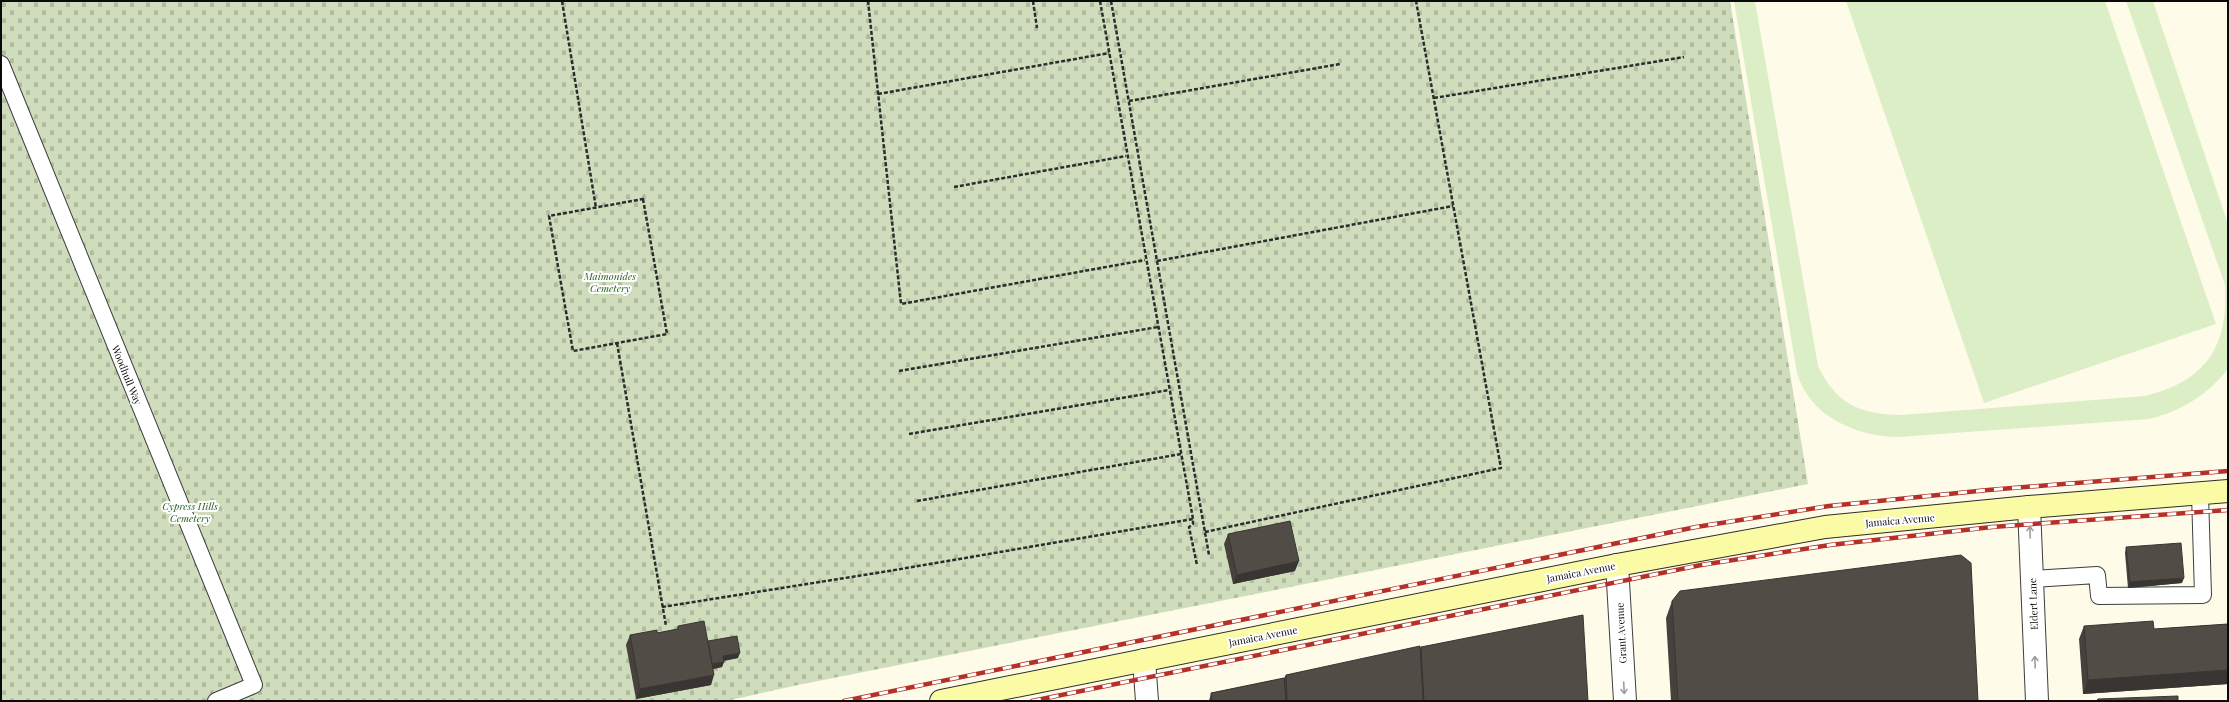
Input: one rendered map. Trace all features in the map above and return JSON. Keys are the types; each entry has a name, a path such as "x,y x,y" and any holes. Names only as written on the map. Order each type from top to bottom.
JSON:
{"main road":[{"name":"Jamaica Avenue","path":"941,701 1617,565 1826,527 2029,507 2228,492"}],"street":[{"name":"Eldert Lane","path":"2029,507 2037,701"},
{"name":"Grant Avenue","path":"1617,565 1625,701"},
{"path":"1144,660 1147,701"}],"lane":[{"name":"Woodhull Way","path":"1,64 254,685 216,701"},
{"path":"2032,579 2097,575 2099,596 2203,595 2200,494"}],"path":[{"path":"562,1 596,208"},
{"path":"868,1 901,304 1145,260"},
{"path":"1033,1 1038,28"},
{"path":"1100,1 1126,156 1193,519 1193,524 1189,527 1197,565"},
{"path":"1111,1 1209,555"},
{"path":"1205,532 1501,468 1416,1"},
{"path":"878,94 1109,53"},
{"path":"1434,98 1684,58"},
{"path":"1129,101 1340,64"},
{"path":"954,187 1126,156"},
{"path":"643,199 668,334 573,351 549,216 596,208 643,199"},
{"path":"1157,261 1453,206"},
{"path":"899,371 1158,327"},
{"path":"617,343 666,626"},
{"path":"909,434 1169,390"},
{"path":"917,500 1181,454"},
{"path":"662,607 890,571 1193,519"}],"green space":[{"path":"1,1 1730,1 1808,484 798,685 726,701 1,701"},
{"path":"1734,1 1755,1 1818,366 1833,390 1851,405 1873,412 1901,415 2145,396 2166,390 2183,382 2209,359 2217,344 2222,327 2225,307 2225,285 2126,1 2153,1 2228,224 2228,369 2211,387 2193,401 2161,416 2149,419 1898,437 1882,436 1851,428 1823,412 1812,401 1803,388 1797,373"},
{"path":"1846,1 2105,1 2216,324 1984,403"}],"building":[{"path":"1290,521 1299,561 1237,575 1228,534"},
{"path":"2181,543 2184,578 2130,582 2126,547"},
{"path":"1961,555 1971,563 1978,701 1678,701 1672,601 1680,591"},
{"path":"1583,615 1588,701 1424,701 1421,647"},
{"path":"704,621 714,675 640,689 630,635 657,630 657,633 678,629 678,626"},
{"path":"2153,621 2154,629 2228,624 2228,670 2088,680 2084,626"},
{"path":"737,636 740,653 723,656 724,662 712,664 708,641"},
{"path":"1420,646 1423,701 1287,701 1286,675"},
{"path":"1284,678 1286,701 1212,701 1211,693"},
{"path":"2178,696 2178,701 2096,701 2098,699"}],"railway":[{"path":"844,701 1696,527 1829,506 1988,490 2228,471"},
{"path":"1032,701 1701,565 1830,545 1992,527 2228,510"}],"park label":[{"name":"Maimonides Cemetery","path":"610,282"},
{"name":"Cypress Hills Cemetery","path":"190,512"}]}
